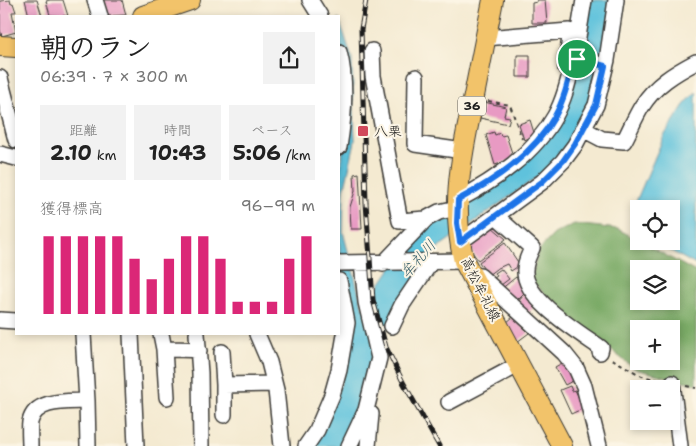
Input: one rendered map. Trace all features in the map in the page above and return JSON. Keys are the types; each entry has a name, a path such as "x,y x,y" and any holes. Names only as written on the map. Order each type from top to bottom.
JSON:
{"main road":[{"path":"147,15 190,0"},
{"name":"高松牟礼線","path":"493,0 463,150 457,207 464,253 562,446"},
{"path":"0,46 15,47"}],"street":[{"path":"96,0 100,15"},
{"path":"310,0 319,15"},
{"path":"383,264 426,219 439,212 457,207 474,191 501,173 535,145 555,116 567,88 576,59 584,0"},
{"path":"340,263 431,262 464,253 496,216 542,182 563,161 596,105 616,0"},
{"path":"485,38 569,31 566,71 550,110"},
{"path":"372,51 373,76 400,221 426,219"},
{"path":"340,57 343,71 341,89 343,121 340,140"},
{"path":"576,59 603,65"},
{"path":"583,129 602,139 624,141 642,106 657,87 678,71 696,62"},
{"path":"416,77 415,144 463,150"},
{"path":"0,78 15,136"},
{"path":"0,154 15,158"},
{"path":"496,216 532,248 524,271 526,282 533,292 545,306 563,321 601,348 600,352"},
{"path":"464,253 480,276 564,353 576,368 584,386 599,446"},
{"path":"392,326 402,305 431,262"},
{"path":"349,446 366,410 379,358 366,302 362,264"},
{"path":"306,446 317,430 340,370 347,323 340,287"},
{"path":"0,320 15,321"},
{"path":"83,335 88,446"},
{"path":"131,335 136,446"},
{"path":"161,335 167,397"},
{"path":"197,335 201,446"},
{"path":"257,335 269,362 274,384 282,446"},
{"path":"164,349 179,351 196,349 199,352"},
{"path":"222,352 224,415"},
{"path":"450,402 520,364"},
{"path":"224,385 274,384"},
{"path":"30,446 30,420 43,406 53,402 87,401"},
{"path":"366,410 371,414 368,446"},
{"path":"678,430 680,446"}],"path":[{"path":"473,98 510,105 522,139"},
{"path":"600,352 642,376 662,380"},
{"path":"680,384 696,388"}],"green space":[{"path":"574,224 618,229 630,236 630,250 656,250 674,260 630,260 630,310 680,310 680,263 696,272 696,384 639,370 680,370 680,320 630,320 630,365 559,309 531,280 538,251 554,234"}],"water":[{"name":"牟礼川","path":"589,0 612,0 604,52 587,111 563,151 547,170 433,251 421,267 387,327 375,359 365,403 343,446 310,446 341,384 342,277 340,253 340,172 348,115 340,44 340,22 352,58 355,141 344,191 343,232 363,309 405,248 429,226 553,126"},
{"path":"696,92 696,265 669,250 680,250 680,200 637,200 664,136 684,105"}],"building":[{"path":"10,0 16,12 12,12 15,32 2,36 0,30 0,1"},
{"path":"25,0 37,0 42,15 29,15"},
{"path":"63,0 68,15 50,15 46,1"},
{"path":"103,0 122,0 126,15 108,15"},
{"path":"537,0 545,0 547,23 532,23 532,3 537,2"},
{"path":"517,55 530,55 530,77 517,77"},
{"path":"484,102 506,107 504,116 510,117 508,124 480,118"},
{"path":"530,120 535,136 524,140 519,124"},
{"path":"494,132 495,135 500,133 501,136 506,135 514,159 495,165 486,135"},
{"path":"359,173 362,229 351,229 350,207 355,191 354,174"},
{"path":"492,227 506,239 478,260 467,245"},
{"path":"505,243 520,265 511,271 507,264 488,275 479,262"},
{"path":"501,269 509,279 497,288 497,281 494,278 497,276 495,273"},
{"path":"516,277 526,291 513,304 500,290"},
{"path":"524,295 536,305 527,314 516,304"},
{"path":"513,317 529,333 517,342 506,323"},
{"path":"564,362 574,380 565,385 555,367"},
{"path":"570,386 572,391 575,390 584,408 571,414 560,390"}],"railway":[{"path":"366,0 361,29 366,203 373,300 386,347 403,382 439,446"}],"place":[{"name":"八栗","path":"363,131"}],"route":[{"path":"574,58 577,59 605,66 596,105 575,144 563,161 542,182 460,242 457,223 458,200 501,173 535,145 555,116 567,88 574,58"}]}
